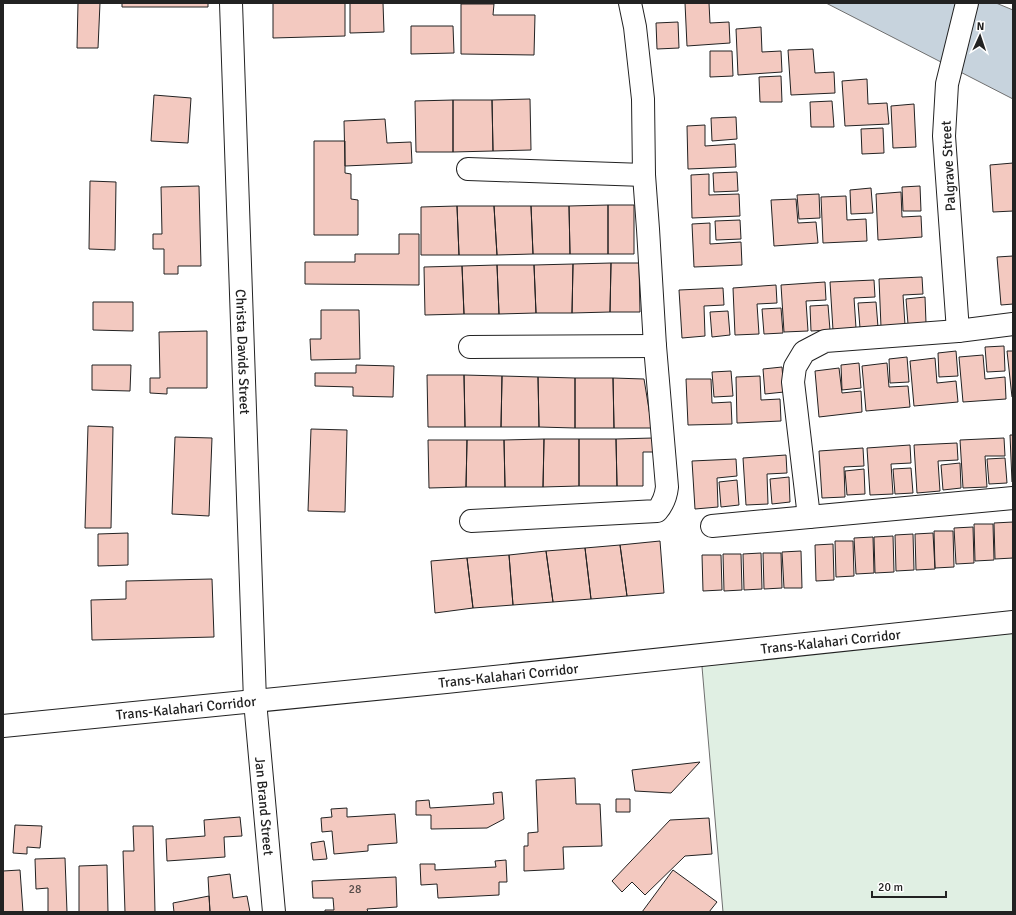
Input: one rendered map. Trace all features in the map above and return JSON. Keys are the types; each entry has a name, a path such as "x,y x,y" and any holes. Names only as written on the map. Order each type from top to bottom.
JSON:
{"main road":[{"name":"Christa Davids Street","path":"231,3 255,701"},
{"path":"471,521 657,511 665,496 667,487 655,346 644,175 643,99 635,27 630,3"},
{"name":"Palgrave Street","path":"958,331 944,136 947,84 967,3"},
{"path":"468,169 644,175"},
{"path":"809,517 793,382 796,367 804,352 825,341 958,331 1013,324"},
{"path":"470,347 655,346"},
{"path":"712,526 1013,498"},
{"name":"Trans-Kalahari Corridor","path":"3,726 446,682 1013,622"},
{"name":"Jan Brand Street","path":"255,701 274,912"}],"green space":[{"path":"1013,628 1013,912 723,912 701,655"}],"shaded area":[{"path":"826,3 996,3 1013,10 1013,99"}],"building":[{"path":"78,3 100,3 98,48 77,48"},
{"path":"122,3 208,3 208,7 122,7"},
{"path":"273,3 345,3 345,36 273,38"},
{"path":"350,3 383,3 384,32 350,33"},
{"path":"685,3 709,3 710,23 729,22 730,43 687,46"},
{"path":"461,4 494,4 493,15 535,15 534,55 461,54"},
{"path":"678,22 679,48 657,49 656,23"},
{"path":"411,26 453,26 454,53 411,54"},
{"path":"761,27 762,52 781,51 782,72 738,75 736,29"},
{"path":"813,49 815,73 834,72 835,93 791,95 788,50"},
{"path":"710,51 732,51 733,76 710,77"},
{"path":"781,76 782,102 760,102 759,77"},
{"path":"867,79 868,104 887,103 889,124 845,126 842,81"},
{"path":"154,95 191,98 188,143 151,141"},
{"path":"530,99 531,150 493,151 492,100"},
{"path":"453,100 492,100 493,151 453,152"},
{"path":"453,100 453,152 416,152 415,101"},
{"path":"832,101 834,127 811,127 810,102"},
{"path":"914,104 916,147 893,148 891,106"},
{"path":"736,117 737,139 712,141 711,118"},
{"path":"385,119 387,143 411,142 412,163 345,166 344,121"},
{"path":"705,125 705,146 735,144 736,167 688,169 687,126"},
{"path":"883,128 884,153 862,154 861,129"},
{"path":"314,141 345,141 345,173 351,174 351,199 358,200 358,235 314,235"},
{"path":"1013,163 1013,211 993,212 990,165"},
{"path":"737,172 738,191 714,192 713,173"},
{"path":"709,174 709,195 739,194 740,216 692,218 691,175"},
{"path":"90,181 116,182 115,250 89,249"},
{"path":"199,186 201,266 178,266 178,274 164,274 164,249 153,249 153,234 162,234 161,187"},
{"path":"920,186 921,211 903,211 902,187"},
{"path":"871,188 873,213 851,214 850,190"},
{"path":"901,192 902,217 921,216 922,237 878,240 876,194"},
{"path":"819,194 820,218 799,219 797,195"},
{"path":"846,196 847,220 866,219 867,241 823,243 821,197"},
{"path":"796,199 798,223 816,222 818,243 774,246 771,200"},
{"path":"608,205 608,254 570,254 569,206"},
{"path":"608,205 634,205 634,254 608,254"},
{"path":"457,206 459,255 421,255 421,207"},
{"path":"457,206 494,206 497,255 459,255"},
{"path":"494,206 531,206 533,254 497,255"},
{"path":"531,206 569,206 570,254 533,254"},
{"path":"740,220 741,239 716,240 715,221"},
{"path":"710,223 710,244 741,242 742,265 694,267 692,224"},
{"path":"399,234 419,234 419,285 305,284 305,262 355,262 355,254 399,254"},
{"path":"1013,256 1013,304 1001,305 997,257"},
{"path":"611,263 639,263 640,312 610,312"},
{"path":"611,263 610,312 572,313 573,264"},
{"path":"573,264 572,313 536,313 534,265"},
{"path":"497,265 534,265 536,313 499,314"},
{"path":"497,265 499,314 464,314 462,266"},
{"path":"462,266 464,314 425,315 424,267"},
{"path":"922,277 923,294 903,295 905,325 881,327 879,279"},
{"path":"874,280 875,297 854,298 856,328 833,330 830,282"},
{"path":"825,282 826,300 806,301 808,331 784,332 781,285"},
{"path":"776,285 777,303 757,304 759,334 735,335 733,288"},
{"path":"723,288 724,305 704,306 705,336 682,338 679,290"},
{"path":"925,297 926,323 908,324 906,299"},
{"path":"93,302 133,302 133,331 93,330"},
{"path":"876,302 878,327 860,328 858,303"},
{"path":"828,305 830,330 811,331 810,306"},
{"path":"781,308 783,333 764,334 762,309"},
{"path":"321,310 359,310 360,359 311,360 310,339 321,339"},
{"path":"728,311 730,335 712,337 710,312"},
{"path":"207,331 207,388 167,388 167,394 150,393 150,378 160,378 159,332"},
{"path":"1004,346 1005,371 987,372 985,347"},
{"path":"956,351 958,376 939,377 938,353"},
{"path":"1007,351 1013,351 1013,397 1012,397"},
{"path":"983,355 985,379 1005,377 1006,399 963,402 959,357"},
{"path":"907,357 909,382 890,383 889,359"},
{"path":"935,358 937,383 956,381 958,402 914,406 910,361"},
{"path":"859,363 861,388 842,390 841,365"},
{"path":"887,363 889,387 908,386 910,407 866,411 862,366"},
{"path":"92,365 131,365 130,391 92,390"},
{"path":"356,365 394,366 393,397 353,396 353,387 315,386 315,373 356,373"},
{"path":"782,367 784,392 765,394 763,369"},
{"path":"839,368 842,393 861,391 862,412 819,417 815,371"},
{"path":"731,371 733,396 714,397 712,372"},
{"path":"427,375 464,375 465,427 428,427"},
{"path":"464,375 502,376 501,427 465,427"},
{"path":"502,376 538,377 539,427 501,427"},
{"path":"760,376 761,400 780,399 781,421 737,423 736,377"},
{"path":"538,377 575,378 575,428 539,427"},
{"path":"575,378 613,378 614,428 575,428"},
{"path":"613,378 644,379 652,428 614,428"},
{"path":"686,379 711,379 712,403 731,402 732,424 688,425"},
{"path":"88,426 113,427 111,528 85,528"},
{"path":"311,429 347,430 345,512 308,511"},
{"path":"1010,435 1013,435 1013,482 1012,482"},
{"path":"175,437 212,438 209,516 172,514"},
{"path":"653,438 653,452 643,452 643,486 617,486 616,439"},
{"path":"1004,438 1005,456 985,456 987,487 963,488 960,440"},
{"path":"544,439 543,487 505,487 504,440"},
{"path":"544,439 579,439 579,486 543,487"},
{"path":"579,439 616,439 617,486 579,486"},
{"path":"428,440 467,440 466,487 429,488"},
{"path":"467,440 504,440 505,487 466,487"},
{"path":"957,443 958,460 938,461 940,491 917,493 914,445"},
{"path":"910,445 911,463 891,464 893,494 870,495 867,448"},
{"path":"863,448 864,466 844,467 845,497 822,498 819,451"},
{"path":"786,455 787,473 767,474 768,504 746,505 743,458"},
{"path":"1005,458 1007,483 989,484 987,459"},
{"path":"736,459 737,476 717,478 718,507 695,509 692,461"},
{"path":"960,463 961,488 943,490 941,465"},
{"path":"911,468 913,493 895,494 893,469"},
{"path":"864,469 865,494 847,495 845,471"},
{"path":"789,477 790,502 772,504 770,479"},
{"path":"737,480 739,505 721,507 719,482"},
{"path":"1013,522 1013,558 995,559 994,523"},
{"path":"974,524 993,524 994,560 975,561"},
{"path":"973,527 974,563 956,564 954,528"},
{"path":"934,531 953,531 954,567 935,568"},
{"path":"128,533 128,565 98,566 98,534"},
{"path":"933,533 935,569 916,570 915,534"},
{"path":"913,534 914,570 896,571 895,535"},
{"path":"893,536 894,572 875,573 874,537"},
{"path":"873,537 874,573 856,574 854,538"},
{"path":"660,541 664,593 627,596 620,545"},
{"path":"835,541 853,541 854,576 836,577"},
{"path":"833,544 834,580 816,581 815,545"},
{"path":"620,545 627,596 591,599 585,548"},
{"path":"585,548 591,599 553,602 546,551"},
{"path":"546,551 553,602 513,605 509,555"},
{"path":"801,551 802,588 784,588 782,552"},
{"path":"761,553 762,589 744,590 743,554"},
{"path":"763,553 781,553 782,588 764,589"},
{"path":"723,554 741,554 742,590 724,591"},
{"path":"509,555 513,605 473,608 467,558"},
{"path":"702,555 721,555 722,590 703,591"},
{"path":"467,558 473,608 435,613 431,561"},
{"path":"212,579 214,637 92,640 91,600 126,599 126,581"},
{"path":"700,762 671,793 635,791 632,770"},
{"path":"575,778 576,804 600,804 602,846 563,847 564,869 524,871 524,846 528,846 528,833 538,832 536,780"},
{"path":"502,792 504,819 487,828 431,829 431,815 416,815 416,801 429,800 430,808 494,804 493,793"},
{"path":"616,799 630,799 630,812 616,812"},
{"path":"347,808 347,817 395,814 397,843 368,845 368,851 334,854 332,831 322,832 321,818 332,817 331,809"},
{"path":"240,817 242,836 224,837 225,857 167,861 166,839 205,836 204,820"},
{"path":"709,818 712,854 685,856 645,895 632,882 622,892 612,881 670,820"},
{"path":"15,825 42,826 40,848 27,847 27,854 13,853"},
{"path":"133,826 153,826 155,912 125,912 123,851 134,851"},
{"path":"324,841 327,859 313,860 311,843"},
{"path":"65,858 67,912 48,912 48,888 36,889 35,859"},
{"path":"506,860 507,882 499,882 499,895 438,898 437,884 421,885 420,864 435,864 435,870 496,867 495,861"},
{"path":"107,865 108,912 79,912 79,866"},
{"path":"20,870 23,912 3,912 3,871"},
{"path":"673,870 717,902 709,912 642,912"},
{"path":"230,874 233,898 247,896 250,912 210,912 208,877"},
{"path":"396,877 397,907 367,909 368,912 325,912 325,910 334,910 333,898 313,898 312,881"},
{"path":"209,896 210,912 174,912 173,903"}]}
